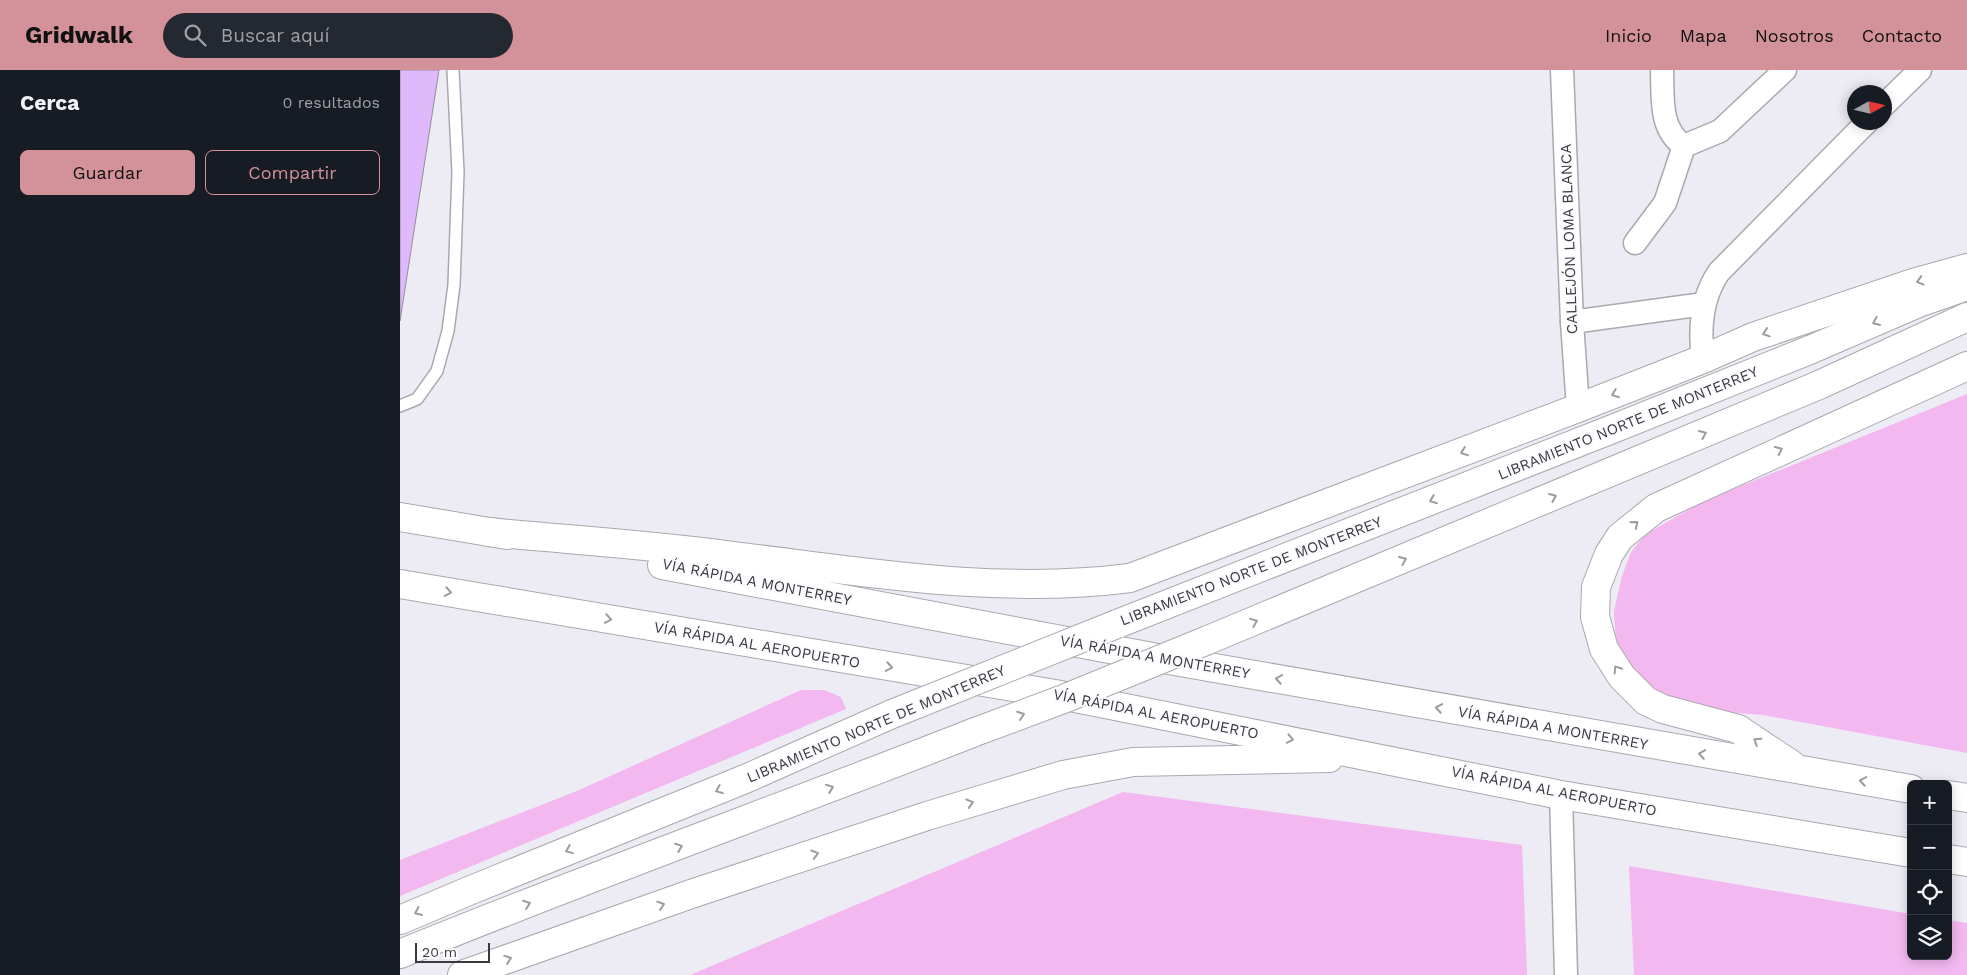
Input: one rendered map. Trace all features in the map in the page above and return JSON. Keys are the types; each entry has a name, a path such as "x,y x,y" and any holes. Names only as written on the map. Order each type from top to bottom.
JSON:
{"main road":[{"path":"489,532 733,555 832,569 958,582 1030,586 1130,578 1578,408 1703,359 1753,337 1913,283 1967,268"},
{"name":"LIBRAMIENTO NORTE DE MONTERREY","path":"400,920 745,780 892,714 1633,421 1921,302 1967,286"},
{"path":"400,954 477,922 780,808 1163,659 1820,385 1967,317"},
{"path":"1797,769 1738,729 1663,709 1646,701 1622,678 1604,648 1595,617 1596,588 1610,554 1620,537 1656,508 1967,366"},
{"name":"VÍA RÁPIDA A MONTERREY","path":"400,517 489,532 1163,659 1907,788"},
{"name":"VÍA RÁPIDA AL AEROPUERTO","path":"400,584 1055,694 1367,754 1561,795 1907,852"},
{"path":"462,975 727,882 927,816 1072,773 1142,761 1275,760 1367,754"},
{"path":"1952,796 1967,798"},
{"path":"1952,860 1967,862"}],"street":[{"name":"CALLEJÓN LOMA BLANCA","path":"1562,70 1572,322 1578,408"},
{"path":"1662,70 1664,111 1667,125 1674,139 1684,146"},
{"path":"1635,243 1665,203 1684,146 1720,131 1785,70"},
{"path":"1892,97 1920,70"},
{"path":"1703,359 1701,328 1704,304 1713,281 1719,272 1859,130"},
{"path":"1572,322 1704,304"},
{"path":"1561,795 1566,975"}],"lane":[{"path":"400,406 417,399 437,372 448,331 454,285 458,172 453,70"}],"shaded area":[{"path":"1967,394 1967,753 1763,715 1711,711 1671,701 1639,686 1616,646 1614,611 1622,576 1631,552 1646,534 1704,501"},
{"path":"801,690 824,690 841,697 846,709 400,896 400,860 577,791"},
{"path":"1123,792 1522,845 1527,975 690,975"},
{"path":"1629,866 1907,913 1907,960 1952,960 1952,921 1967,923 1967,975 1634,975"}],"building":[{"path":"400,70 439,70 400,321"}]}
